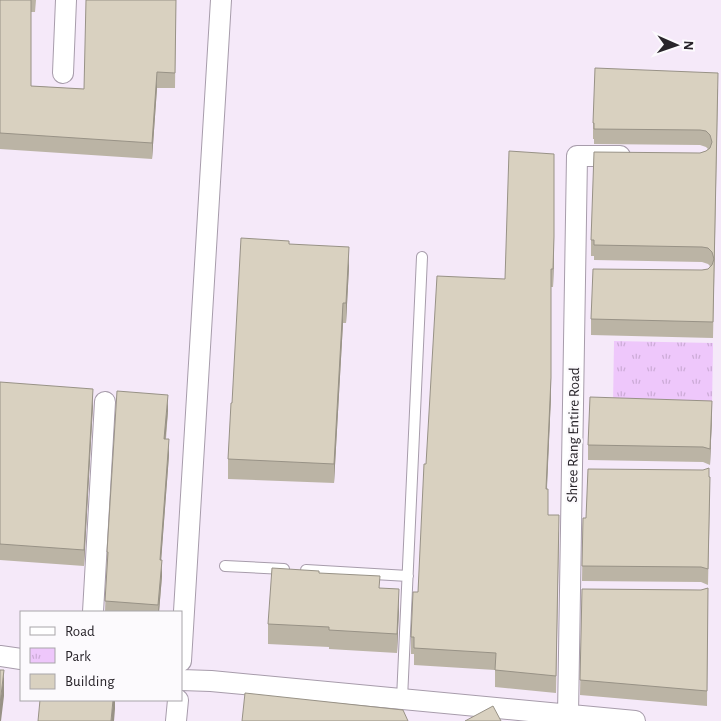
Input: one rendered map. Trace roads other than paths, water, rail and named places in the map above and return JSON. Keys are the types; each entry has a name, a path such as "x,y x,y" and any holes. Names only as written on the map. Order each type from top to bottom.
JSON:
{"street":[{"path":"63,72 66,0"},
{"path":"182,644 221,0"},
{"name":"Shree Rang Entire Road","path":"568,716 580,593 582,472 585,272 577,156 634,156"},
{"path":"93,611 105,402"},
{"path":"0,656 20,659"},
{"path":"182,680 211,681 402,700 517,716 568,716 635,721"},
{"path":"176,721 178,701"}],"lane":[{"path":"402,700 422,258"},
{"path":"225,566 408,576"}]}
